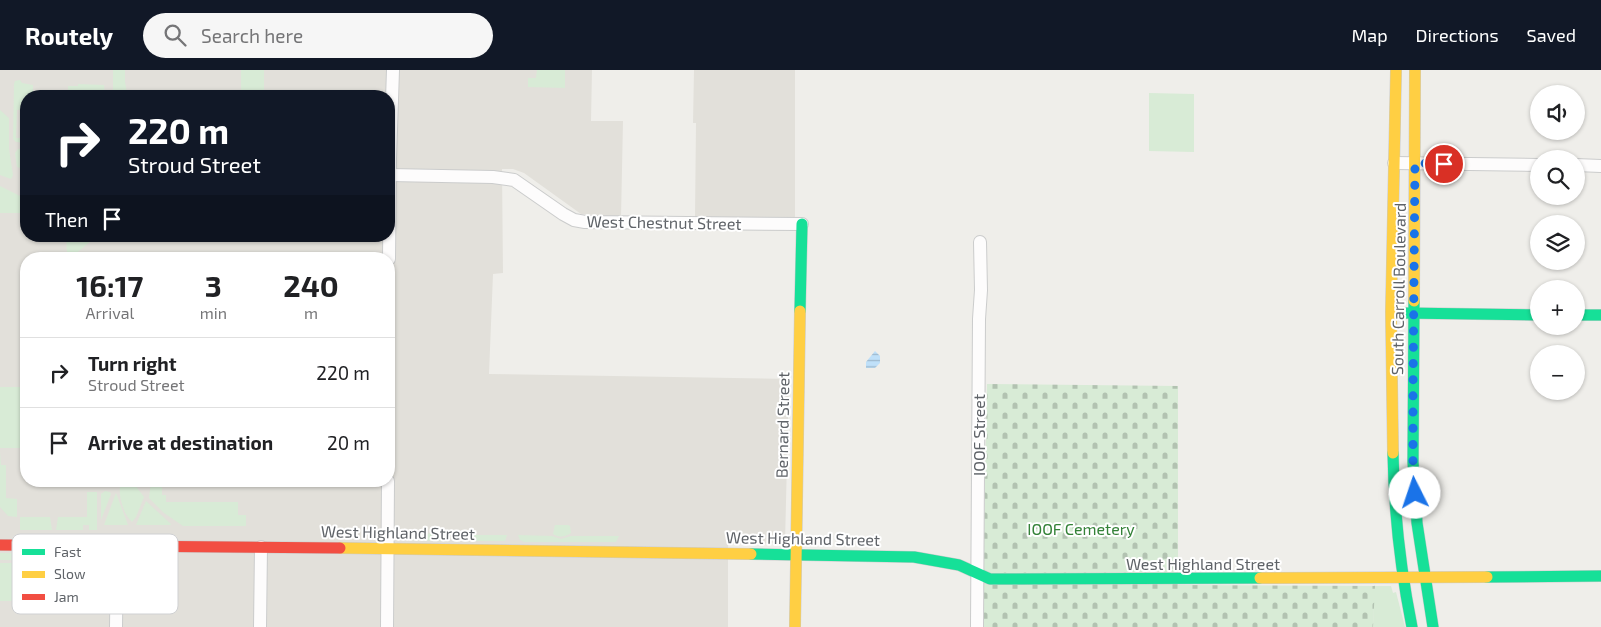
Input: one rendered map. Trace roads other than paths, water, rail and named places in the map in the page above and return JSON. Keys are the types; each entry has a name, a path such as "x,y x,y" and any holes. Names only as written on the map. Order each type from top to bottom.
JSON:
{"street":[{"path":"392,90 393,70"},
{"name":"South Carroll Boulevard","path":"1396,70 1392,312 1394,504 1402,578 1412,627"},
{"name":"South Carroll Boulevard","path":"1415,70 1413,462 1417,523 1433,627"},
{"path":"1394,163 1530,165"},
{"path":"1585,165 1601,166"},
{"name":"West Chestnut Street","path":"395,175 493,177 514,180 563,214 574,220 585,222 802,224"},
{"name":"Bernard Street","path":"795,627 802,224"},
{"name":"IOOF Street","path":"977,627 980,242"},
{"path":"1392,312 1530,314"},
{"path":"1585,315 1601,315"},
{"path":"387,627 388,487"},
{"name":"West Highland Street","path":"178,546 926,557 978,571 990,579 1601,576"},
{"path":"260,627 261,547"},
{"path":"116,614 116,627"}],"water":[{"path":"875,351 880,356 880,363 875,368 866,368 866,362"}],"park label":[{"name":"IOOF Cemetery","path":"1081,528"}]}
